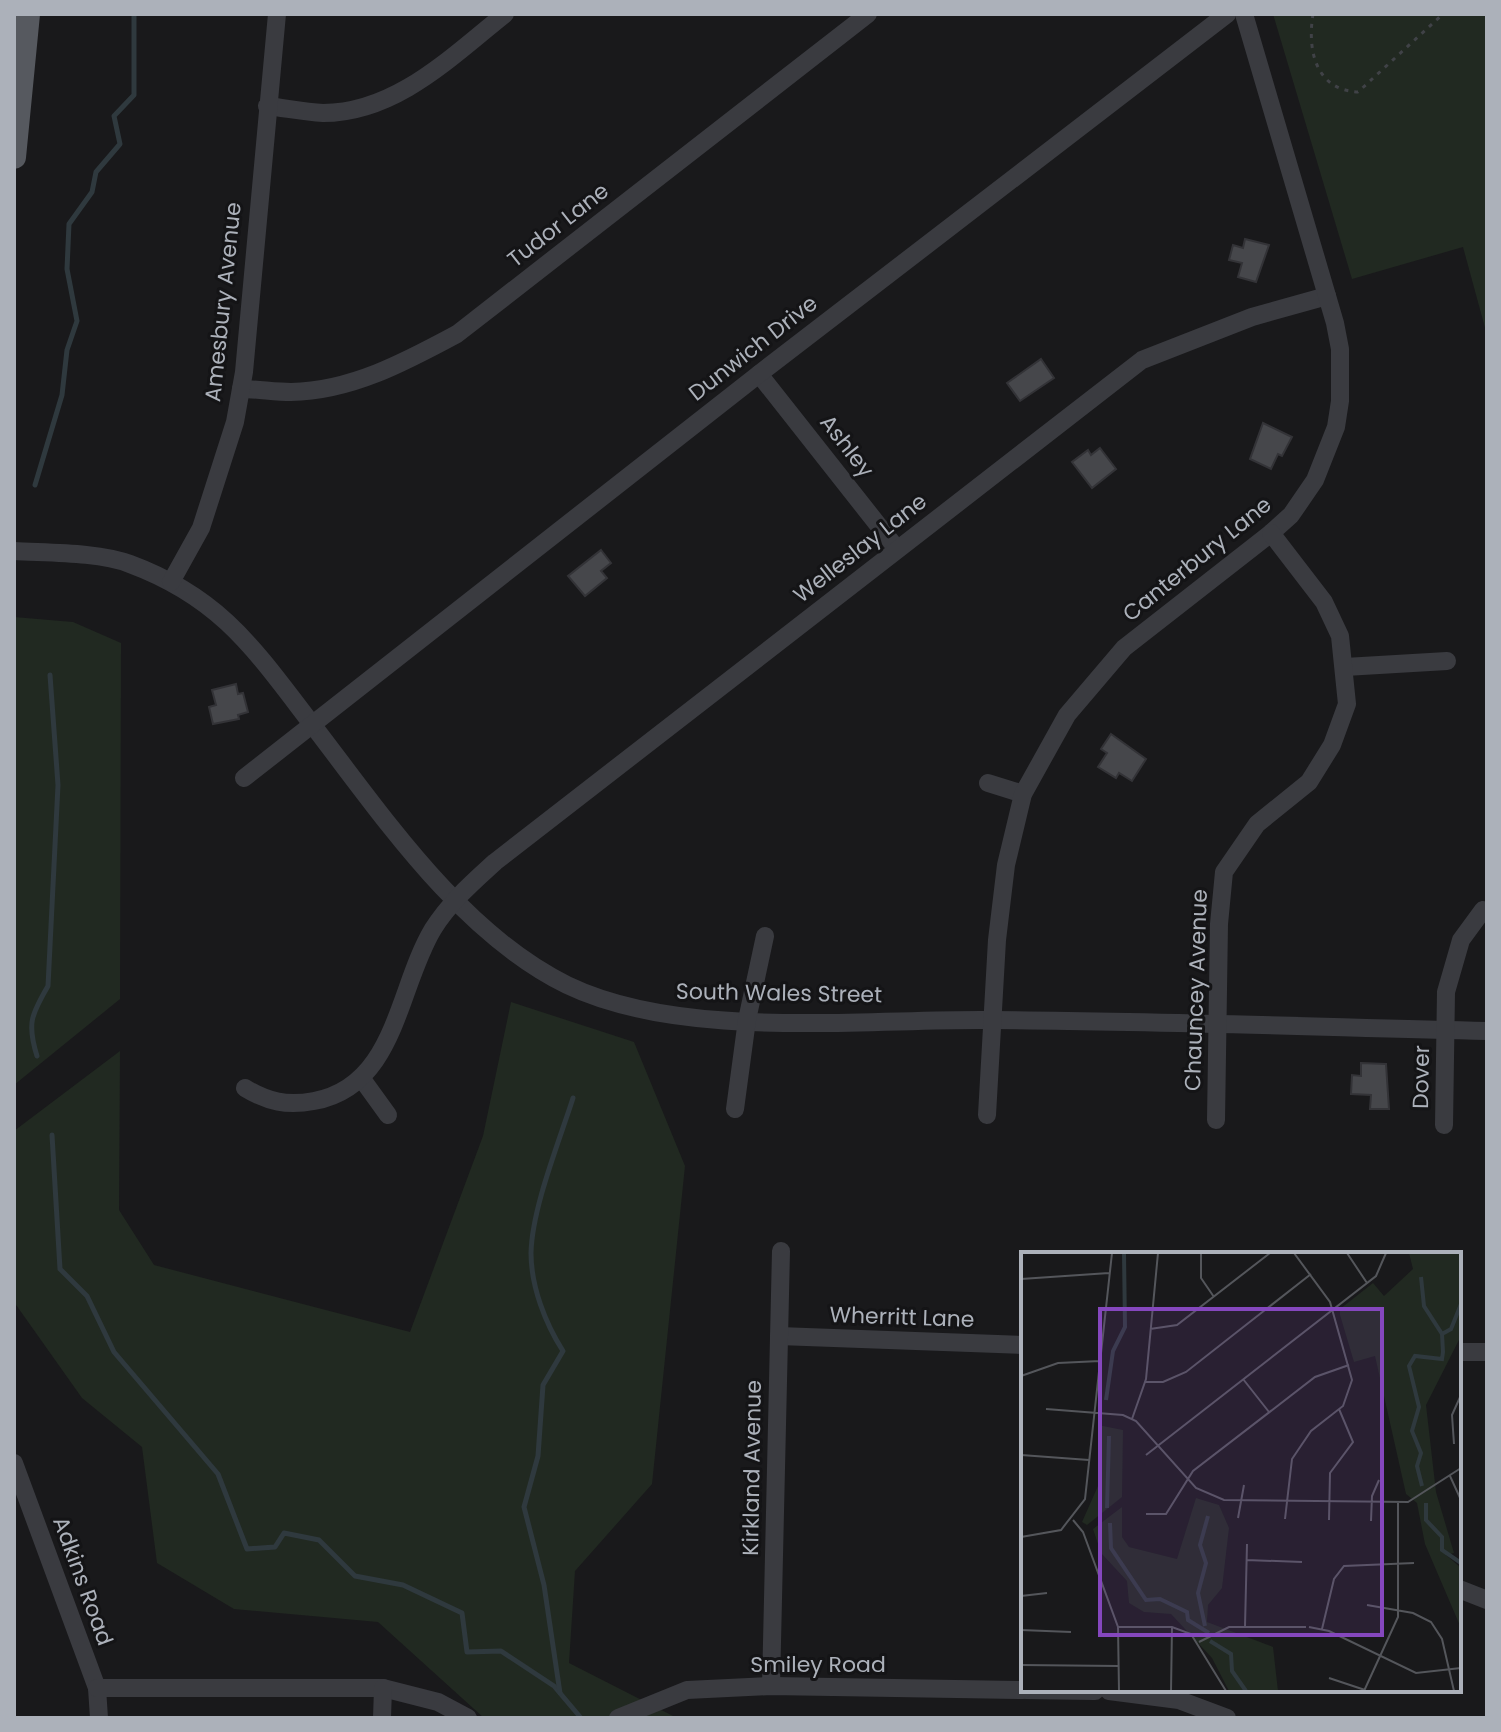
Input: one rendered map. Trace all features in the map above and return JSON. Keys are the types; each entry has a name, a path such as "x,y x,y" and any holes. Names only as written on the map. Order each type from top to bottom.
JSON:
{"main road":[{"path":"14,157 28,14"}],"street":[{"name":"Amesbury Avenue","path":"171,582 201,528 235,422 241,389 277,14"},
{"path":"267,106 323,113 374,104 423,78 505,14"},
{"name":"Tudor Lane","path":"241,389 291,392 336,387 394,367 457,334 868,14"},
{"name":"Dunwich Drive","path":"244,778 759,374 1227,14"},
{"name":"Canterbury Lane","path":"987,1115 1006,865 1023,794 1067,715 1124,648 1291,515 1315,480 1336,427 1341,388 1340,349 1244,14"},
{"name":"Welleslay Lane","path":"362,1079 396,1021 419,957 456,898 495,862 1142,360 1252,317 1327,296"},
{"name":"Ashley","path":"759,374 897,549"},
{"name":"Chauncey Avenue","path":"1216,1120 1219,924 1224,872 1257,824 1309,782 1332,745 1347,704 1340,636 1324,602 1271,533"},
{"name":"South Wales Street","path":"14,551 126,562 193,592 244,634 435,881 509,949 571,987 635,1009 747,1020 992,1020 1487,1031"},
{"path":"1345,667 1447,661"},
{"path":"988,783 1023,794"},
{"name":"Dover","path":"1444,1125 1446,992 1461,940 1483,910"},
{"path":"735,1109 747,1020 765,936"},
{"path":"245,1088 263,1099 282,1104 334,1097 362,1079 388,1115"},
{"name":"Kirkland Avenue","path":"771,1686 781,1251"},
{"name":"Wherritt Lane","path":"779,1336 1021,1345"},
{"path":"1461,1352 1487,1352"},
{"name":"Adkins Road","path":"14,1463 97,1688 99,1718"},
{"path":"1461,1590 1487,1600"},
{"name":"Smiley Road","path":"618,1718 687,1690 771,1686 1021,1690"},
{"path":"97,1688 383,1688 438,1702 468,1718"},
{"path":"382,1718 383,1688"},
{"path":"1127,1692 1180,1695 1227,1718"}],"path":[{"path":"1313,14 1316,67 1333,87 1358,92 1443,14"}],"shaded area":[{"path":"1273,14 1487,14 1487,335 1463,247 1352,279"},
{"path":"14,617 73,622 121,643 120,999 14,1085"},
{"path":"511,1002 634,1042 685,1166 652,1484 575,1571 569,1663 677,1718 484,1718 378,1622 234,1609 157,1563 142,1447 82,1398 14,1302 14,1131 120,1051 119,1210 154,1265 410,1332 483,1136"}],"building":[{"path":"1245,239 1269,245 1256,282 1238,277 1242,263 1229,260 1233,245 1243,248"},
{"path":"1041,359 1054,378 1020,401 1007,383"},
{"path":"1263,423 1292,437 1271,469 1250,459"},
{"path":"1100,448 1116,469 1092,488 1072,462 1088,450 1091,455"},
{"path":"601,550 611,563 601,571 607,578 585,596 568,576"},
{"path":"236,684 238,694 243,693 248,712 238,715 239,719 213,724 209,707 216,705 212,690"},
{"path":"1111,734 1146,759 1132,781 1119,773 1116,778 1098,767 1107,753 1101,749"},
{"path":"1361,1063 1386,1064 1389,1109 1370,1109 1371,1095 1351,1094 1352,1075 1361,1076"}],"waterway":[{"path":"35,485 62,395 67,350 77,321 67,269 69,224 92,192 96,172 120,144 114,116 134,95 134,14"},
{"path":"37,1056 32,1020 48,986 58,785 50,675"},
{"path":"560,1693 544,1585 524,1507 538,1456 543,1385 563,1351 550,1329 536,1291 531,1253 533,1235 547,1175 573,1098"},
{"path":"52,1135 60,1269 87,1296 114,1352 218,1474 247,1549 275,1547 284,1533 319,1540 355,1576 403,1585 462,1613 467,1652 501,1651 554,1686 581,1718"}]}
